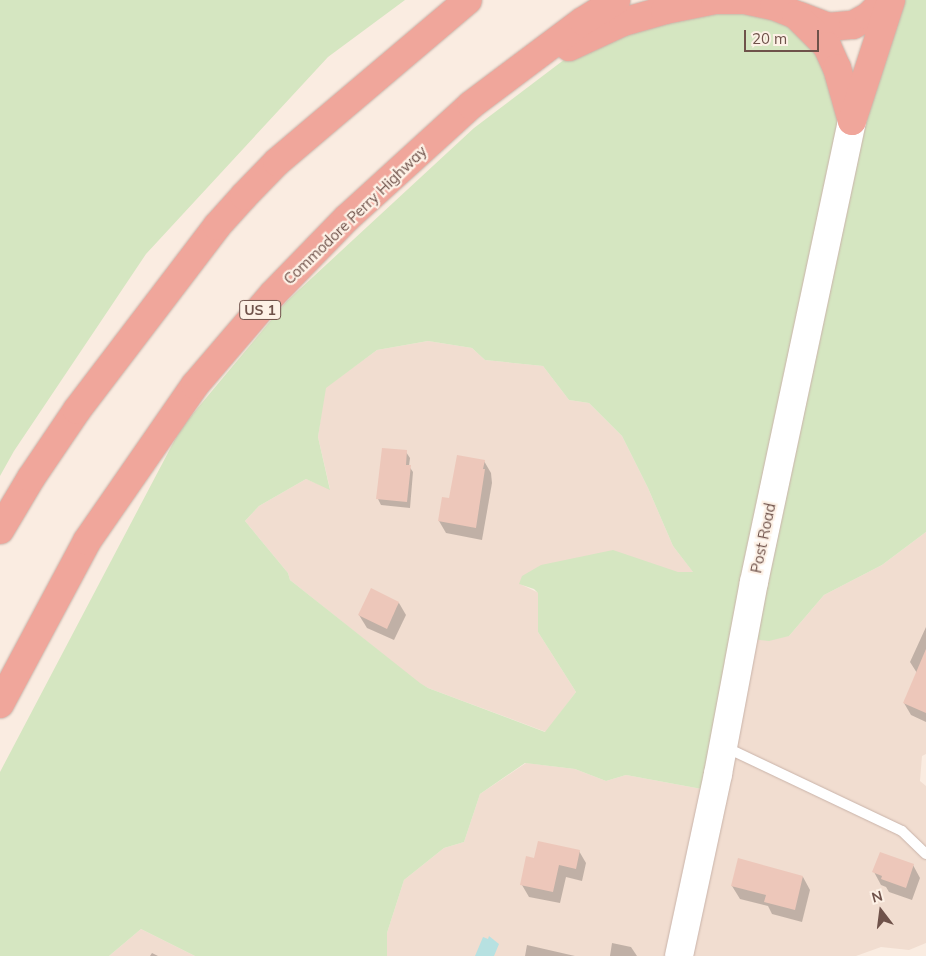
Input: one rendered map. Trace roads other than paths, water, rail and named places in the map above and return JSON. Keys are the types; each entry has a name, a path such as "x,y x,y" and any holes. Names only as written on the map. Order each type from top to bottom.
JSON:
{"highway":[{"path":"0,530 31,478 77,410 217,226 277,162 468,0"},
{"name":"Commodore Perry Highway","path":"0,704 87,541 195,385 273,294 347,218 472,105 583,21 616,0"},
{"path":"472,105 572,45 623,22 715,0 745,0 774,6 828,27 853,25 869,16 885,0"},
{"path":"852,121 891,0"},
{"path":"796,15 827,46 837,68 852,121"}],"street":[{"name":"Post Road","path":"678,956 723,746 754,582 852,121"}],"lane":[{"path":"723,746 902,831 926,854"}],"water":[{"path":"489,936 499,944 494,956 475,956 483,937 488,939"}]}
